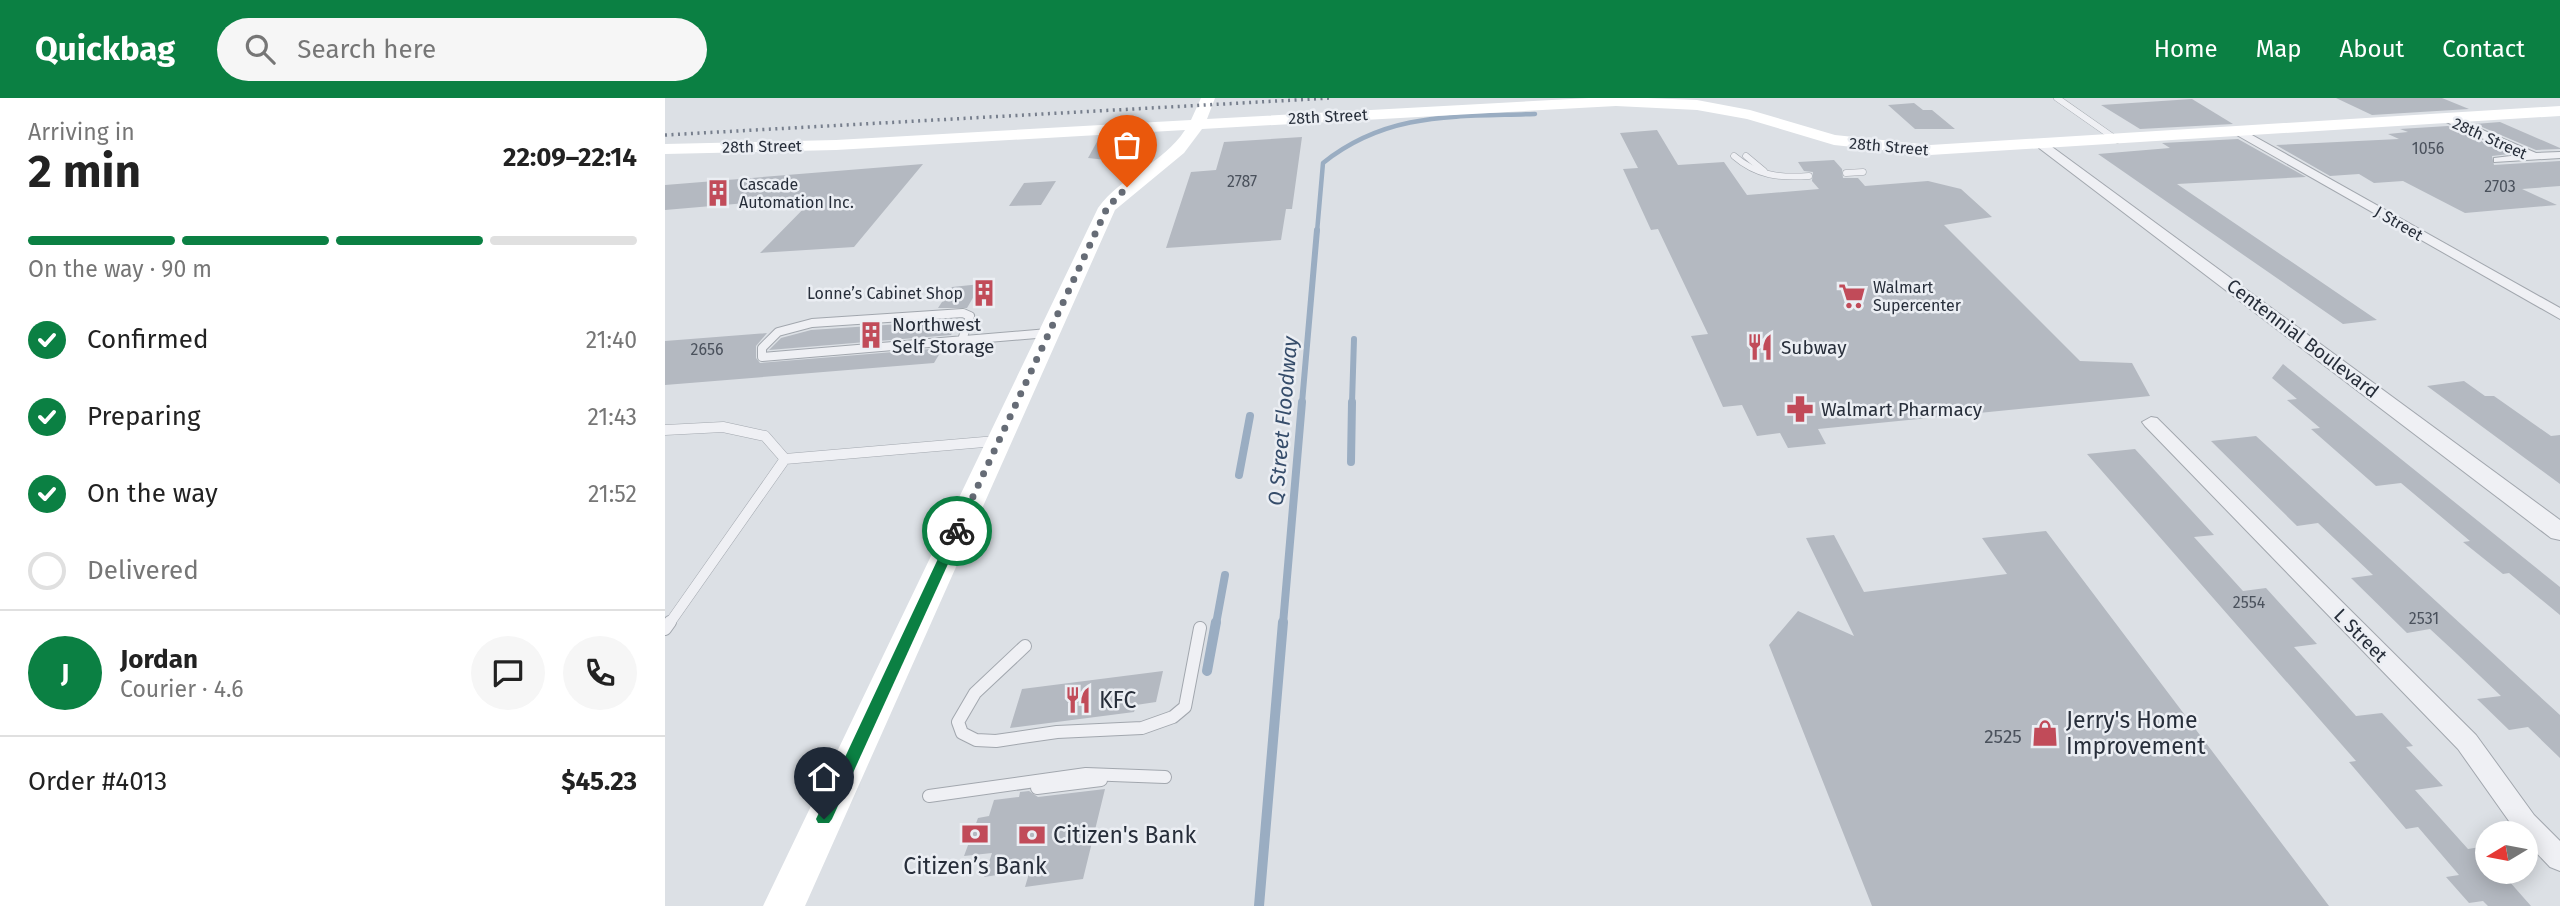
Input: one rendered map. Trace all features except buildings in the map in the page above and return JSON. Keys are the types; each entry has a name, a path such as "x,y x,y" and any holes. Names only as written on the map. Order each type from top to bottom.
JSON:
{"main road":[{"name":"28th Street","path":"665,149 836,145 1203,111 1645,101 1725,110 1821,137 1889,148 1957,150 2560,111"},
{"path":"784,906 1107,208 1127,187 1171,158 1189,141 1203,111"}],"street":[{"name":"28th Street","path":"2446,118 2534,157"},
{"name":"J Street","path":"2239,132 2560,314"},
{"name":"Centennial Boulevard","path":"2044,145 2560,532"},
{"name":"28th Street","path":"2498,160 2560,155"},
{"name":"L Street","path":"2151,422 2467,742 2525,823 2560,859"}],"lane":[{"path":"2057,98 2118,140"},
{"path":"1734,156 1761,176 1807,174 1766,172 1756,167 1746,156"},
{"path":"1844,171 1861,170"},
{"path":"962,340 970,316 963,313 832,322 795,326 777,332 762,348 762,358 1048,333"},
{"path":"665,430 723,427 765,436 785,460"},
{"path":"665,629 785,460 999,441"},
{"path":"1025,646 996,668 967,702 961,717 961,729 967,737 1000,739 1068,731 1124,729 1167,721 1185,707 1200,628"},
{"path":"929,796 998,793 1084,781 1165,777"}],"waterway":[{"name":"Q Street Floodway","path":"1317,232 1323,163 1348,146 1398,125 1424,120 1535,114"},
{"name":"Q Street Floodway","path":"1302,403 1317,230"},
{"path":"1352,403 1354,339"},
{"name":"Q Street Floodway","path":"1283,624 1302,402"},
{"path":"1351,462 1352,402"},
{"path":"1239,475 1250,416"},
{"path":"1216,624 1225,575"},
{"path":"1207,671 1216,622"},
{"name":"Q Street Floodway","path":"1259,906 1283,622"}],"railway":[{"path":"665,135 1331,98"}],"way so far":[{"path":"957,531 1107,208 1127,187"}],"place":[{"name":"Cascade Automation Inc.","path":"718,193"},
{"name":"Lonne’s Cabinet Shop","path":"984,293"},
{"name":"Walmart Supercenter","path":"1852,296"},
{"name":"Northwest Self Storage","path":"871,335"},
{"name":"Subway","path":"1760,347"},
{"name":"Walmart Pharmacy","path":"1800,409"},
{"name":"KFC","path":"1078,700"},
{"name":"Jerry's Home Improvement","path":"2045,733"},
{"name":"Citizen’s Bank","path":"975,834"},
{"name":"Citizen's Bank","path":"1032,835"}],"route":[{"path":"824,819 957,531"}]}
